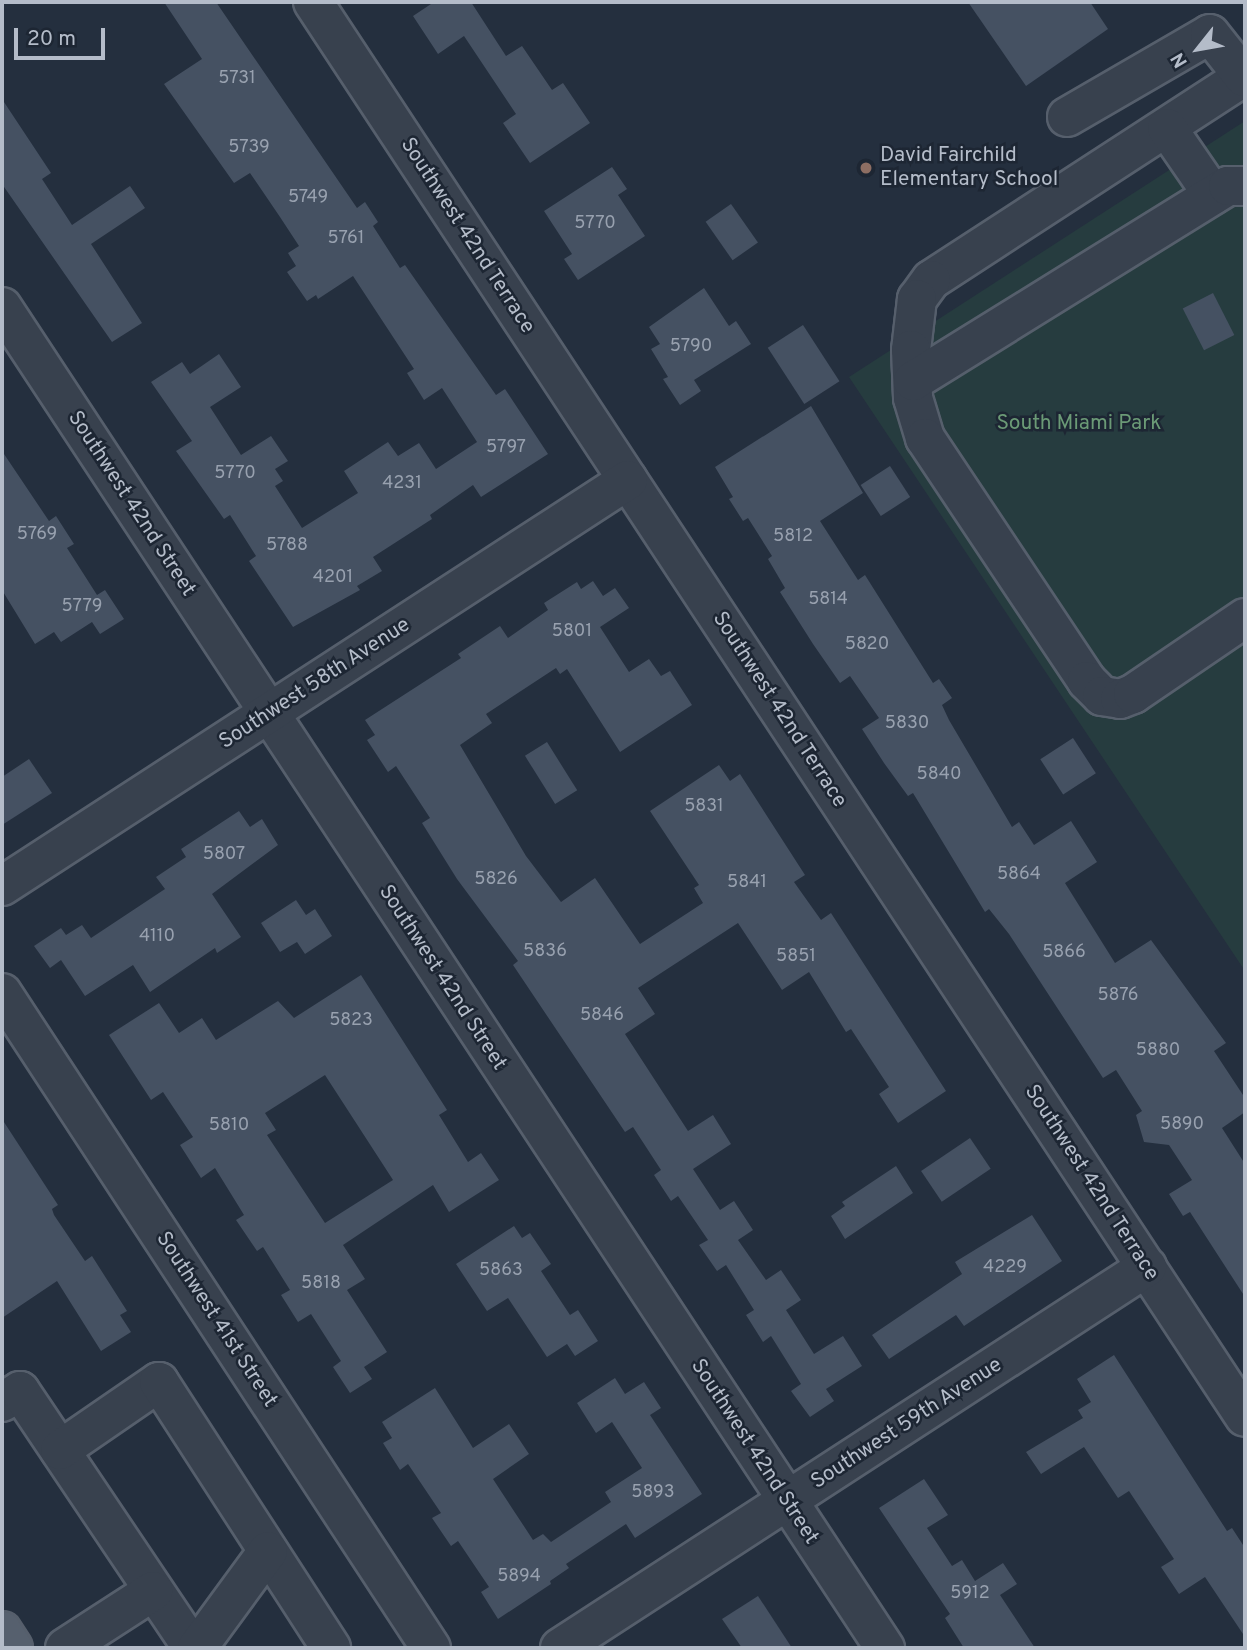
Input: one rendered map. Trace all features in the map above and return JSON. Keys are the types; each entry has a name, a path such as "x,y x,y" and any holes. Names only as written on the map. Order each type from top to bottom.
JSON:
{"main road":[{"path":"2,1631 13,1648"}],"street":[{"name":"Southwest 42nd Terrace","path":"313,2 1245,1417"},
{"path":"1067,117 1210,34 1245,76 932,280 913,312 912,381 918,423 925,438 1087,681 1102,696 1120,699 1133,694 1245,618"},
{"path":"912,381 1229,191 1167,128"},
{"name":"Southwest 42nd Street","path":"2,307 268,715 885,1648"},
{"name":"Southwest 58th Avenue","path":"2,886 628,480"},
{"name":"Southwest 41st Street","path":"2,993 431,1648"},
{"name":"Southwest 59th Avenue","path":"560,1648 1147,1267"},
{"path":"60,1450 159,1382 331,1648"},
{"path":"2,1402 20,1391 153,1591 195,1648 268,1551"},
{"path":"65,1648 153,1591"}],"green space":[{"name":"South Miami Park","path":"1245,121 1245,971 849,377"}],"building":[{"path":"164,2 216,2 357,208 365,202 378,222 373,226 400,268 405,265 496,395 505,389 548,454 481,497 473,485 430,515 432,519 373,557 382,571 357,586 360,590 293,627 249,561 256,556 230,515 224,519 176,451 192,441 151,382 182,362 190,374 219,354 241,387 210,407 241,455 271,436 288,461 275,469 283,481 275,486 302,528 358,493 344,471 388,442 398,456 419,443 436,469 477,442 442,388 424,400 407,373 414,369 353,276 318,299 316,295 307,301 287,272 296,266 288,253 299,246 280,217 250,173 234,183 164,84 202,59"},
{"path":"434,2 471,2 506,56 522,46 552,90 563,83 590,123 530,163 503,123 516,114 464,36 438,54 413,16"},
{"path":"968,2 1090,2 1108,29 1026,86"},
{"path":"2,99 51,173 42,179 72,225 130,186 145,208 91,244 142,323 112,342 2,184"},
{"path":"612,167 627,189 618,195 645,236 578,280 564,259 572,254 544,211"},
{"path":"731,204 758,243 733,260 706,222"},
{"path":"704,288 729,326 736,321 751,344 694,380 701,391 680,405 663,379 668,377 651,349 660,344 649,327"},
{"path":"1213,293 1234,335 1204,350 1183,308"},
{"path":"803,325 839,381 804,404 768,348"},
{"path":"811,406 863,493 820,521 858,580 865,575 933,683 939,679 952,698 942,705 1012,827 1019,822 1034,845 1071,821 1097,862 1065,883 1115,963 1151,940 1226,1043 1214,1051 1245,1098 1245,1112 1222,1128 1245,1164 1245,1297 1190,1212 1183,1216 1169,1194 1192,1180 1169,1145 1144,1142 1136,1115 1142,1111 1116,1070 1103,1078 1009,934 989,909 985,912 913,793 908,796 862,729 879,718 850,676 840,683 813,644 780,592 785,588 768,559 772,556 748,518 743,521 729,499 733,497 715,467"},
{"path":"2,451 49,521 56,516 74,544 67,548 97,595 105,590 124,619 100,634 92,622 61,642 54,632 35,644 2,590"},
{"path":"890,466 910,497 881,516 861,485"},
{"path":"593,581 603,596 615,588 629,608 600,627 629,672 649,659 661,676 670,671 692,705 620,752 567,669 560,674 556,668 486,714 492,723 460,745 526,856 561,902 595,878 640,944 703,903 694,888 699,885 650,811 719,765 730,781 740,774 805,875 794,882 821,920 831,913 946,1091 898,1123 879,1094 889,1087 851,1029 846,1032 809,972 782,990 738,923 638,988 655,1014 625,1034 688,1131 713,1115 731,1144 693,1169 720,1210 734,1201 753,1230 738,1240 766,1280 781,1270 801,1300 786,1310 814,1354 843,1336 862,1366 826,1389 834,1401 810,1417 791,1391 801,1384 771,1336 763,1342 746,1315 754,1310 726,1265 717,1271 699,1245 708,1240 678,1196 671,1201 654,1175 661,1170 633,1127 625,1132 513,965 518,961 457,879 422,823 430,818 396,766 388,772 367,740 375,735 365,720 461,658 458,654 500,626 508,638 548,610 544,603 577,582 581,589"},
{"path":"1073,738 1096,773 1063,794 1040,759"},
{"path":"547,742 577,790 555,804 525,756"},
{"path":"29,759 52,793 2,825 2,777"},
{"path":"239,811 250,827 262,819 278,845 212,894 241,937 217,953 215,948 150,992 133,965 85,996 61,960 50,968 34,946 61,928 66,935 82,925 91,938 165,889 156,877 186,857 181,849"},
{"path":"296,900 306,915 315,909 332,936 305,954 297,942 280,952 261,923"},
{"path":"361,975 447,1110 439,1115 468,1162 481,1153 499,1180 449,1212 433,1185 343,1245 365,1279 347,1290 387,1352 364,1367 372,1379 350,1393 333,1367 341,1361 311,1314 298,1322 281,1295 290,1290 263,1247 257,1251 236,1220 244,1215 215,1168 201,1178 180,1145 193,1137 163,1092 151,1100 109,1035 159,1003 179,1033 202,1018 216,1040 278,1001 294,1018","holes":["325,1075 393,1180 325,1223 267,1135 276,1130 265,1113"]},
{"path":"2,1119 58,1205 52,1209 54,1215 85,1261 92,1256 127,1311 120,1315 131,1332 101,1351 57,1281 2,1318"},
{"path":"970,1138 991,1169 942,1202 921,1171"},
{"path":"896,1166 913,1193 845,1239 831,1216 845,1206 842,1202"},
{"path":"1032,1215 1062,1261 964,1326 956,1315 889,1359 872,1335 962,1274 955,1262"},
{"path":"514,1226 522,1238 530,1233 551,1264 541,1271 570,1315 578,1310 598,1341 575,1356 567,1344 547,1357 508,1298 487,1311 456,1264"},
{"path":"1114,1355 1227,1531 1232,1528 1245,1548 1245,1637 1205,1577 1179,1594 1161,1567 1174,1559 1129,1491 1118,1498 1084,1447 1041,1474 1026,1452 1083,1418 1078,1410 1091,1402 1077,1379"},
{"path":"615,1378 625,1394 644,1382 661,1408 650,1415 702,1494 635,1538 626,1524 566,1564 569,1568 550,1581 551,1584 498,1619 481,1592 489,1587 458,1541 451,1546 432,1518 441,1513 408,1464 400,1470 383,1443 392,1438 382,1422 435,1388 473,1448 509,1424 529,1454 493,1479 533,1540 543,1534 551,1542 611,1502 605,1492 642,1468 612,1422 596,1433 577,1403"},
{"path":"924,1479 948,1515 927,1528 952,1566 962,1560 975,1581 1003,1563 1017,1584 1000,1595 1035,1648 964,1648 945,1618 950,1614 879,1508"},
{"path":"758,1596 792,1648 742,1648 722,1619"}],"place":[{"name":"David Fairchild Elementary School","path":"866,168"}]}
